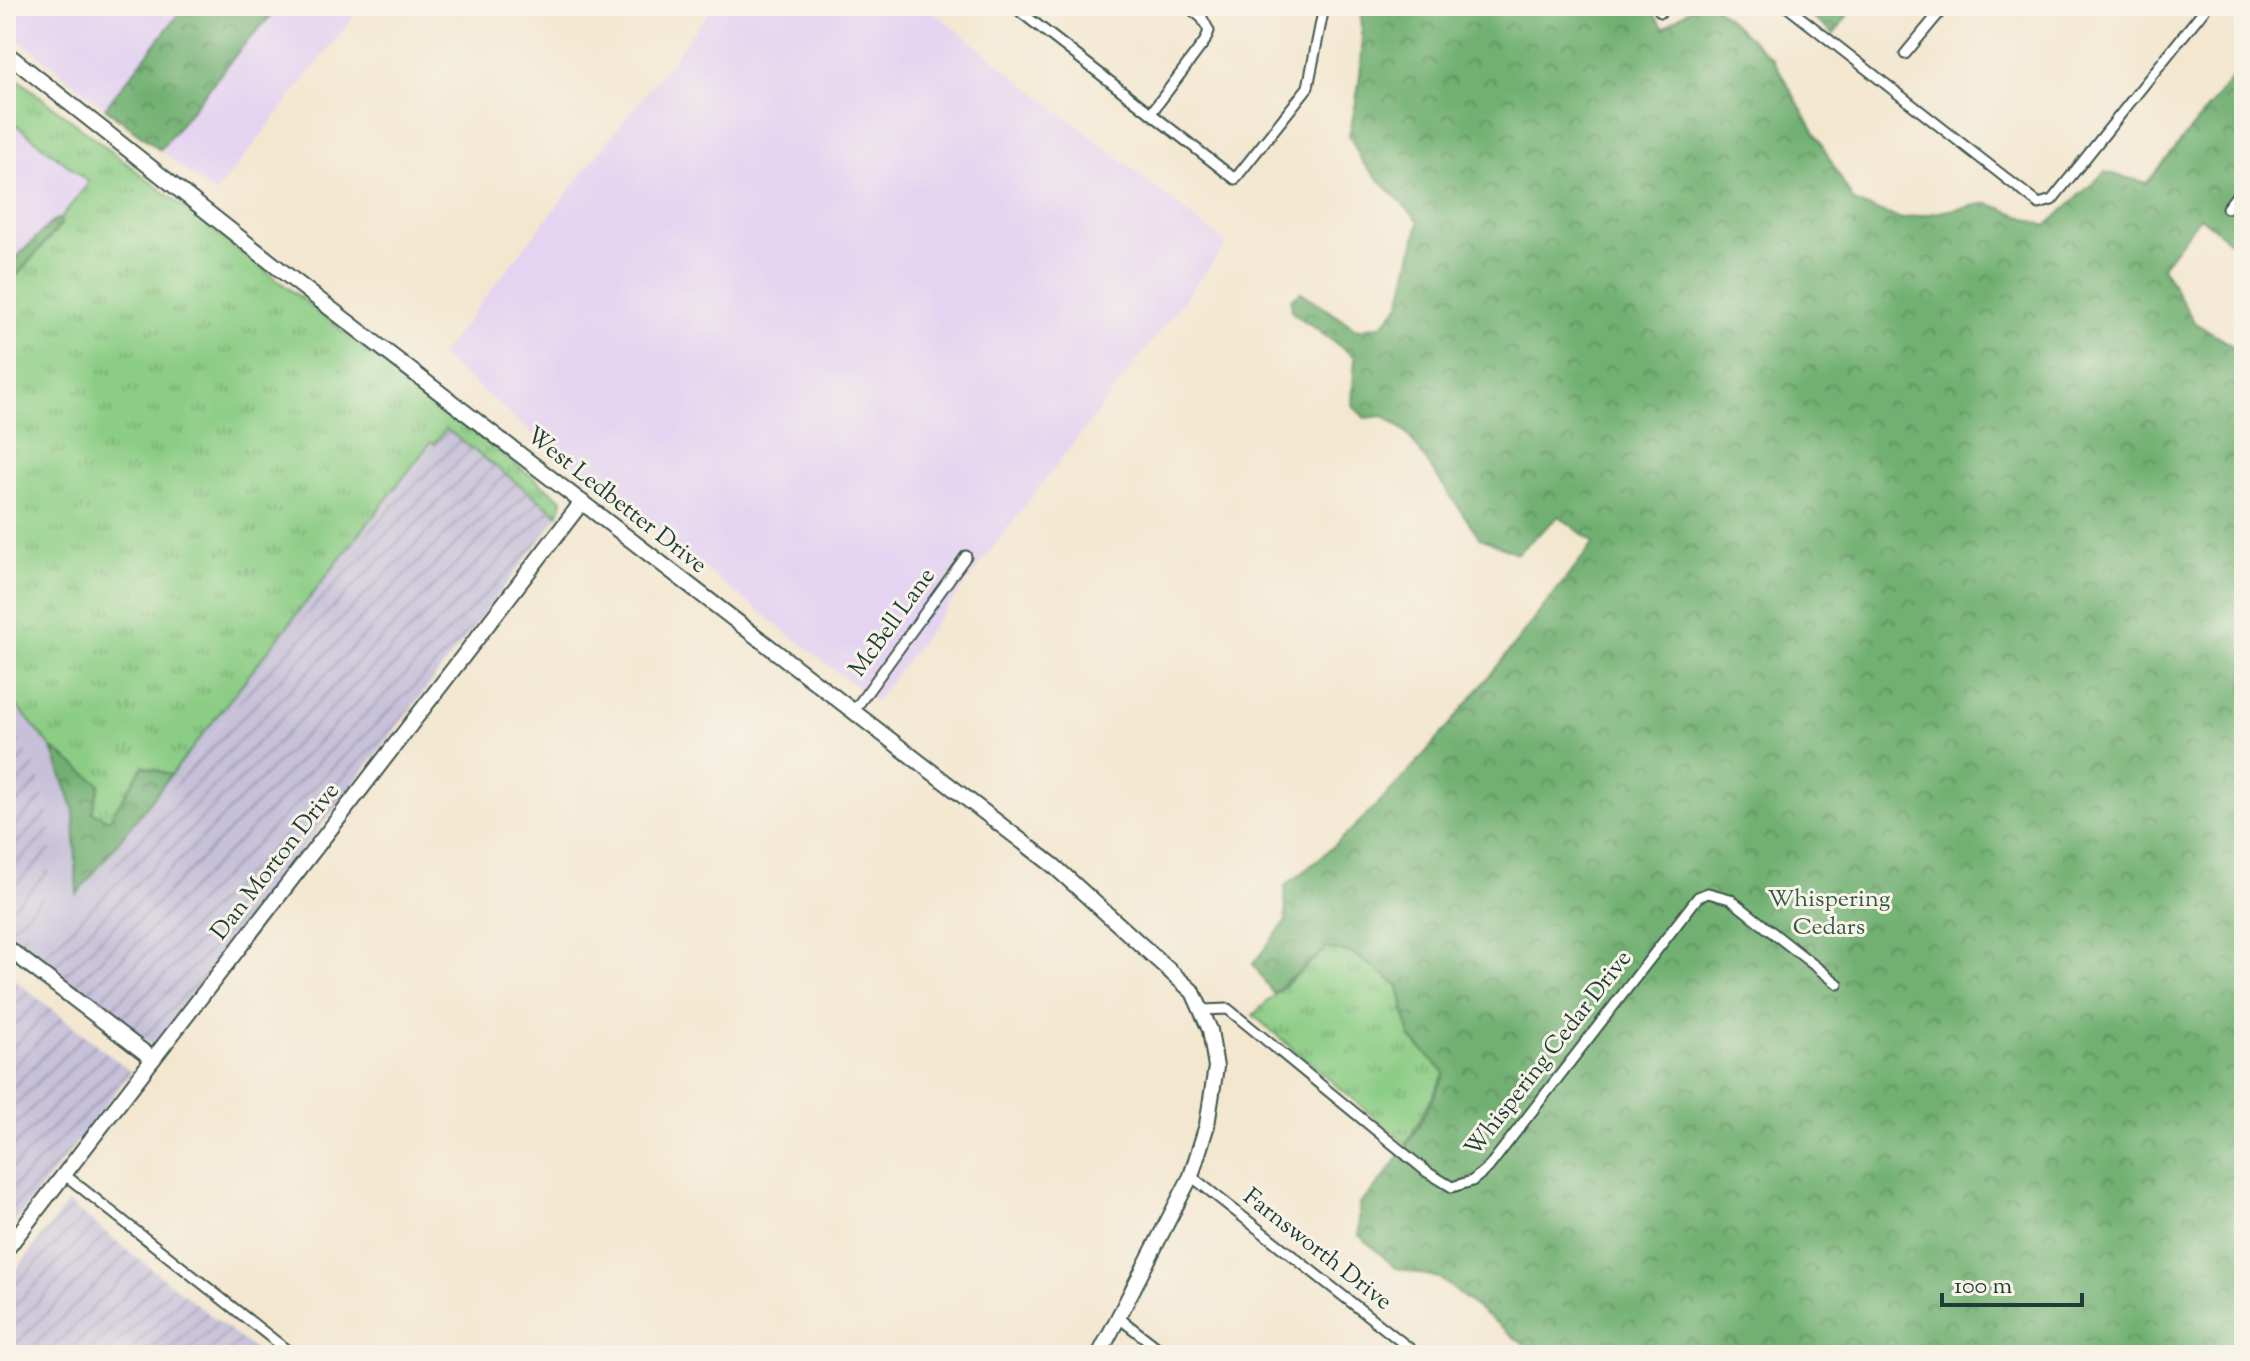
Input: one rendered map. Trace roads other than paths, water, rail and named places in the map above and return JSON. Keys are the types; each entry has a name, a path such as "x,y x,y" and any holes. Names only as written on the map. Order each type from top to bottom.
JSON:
{"street":[{"path":"1013,6 1235,179 1308,87 1323,12 1320,6"},
{"path":"1151,113 1205,41 1209,31 1202,18 1187,6"},
{"path":"1786,6 2039,204 2052,200 2062,189 2207,6"},
{"path":"1905,54 1945,6"},
{"name":"West Ledbetter Drive","path":"6,53 1088,894 1193,992 1202,1010"},
{"path":"2227,208 2244,186"},
{"name":"Dan Morton Drive","path":"6,1250 582,502"},
{"name":"McBell Lane","path":"853,712 966,556"},
{"name":"Whispering Cedar Drive","path":"1202,1010 1228,1009 1427,1172 1452,1187 1472,1181 1488,1168 1698,897 1708,893 1730,899 1838,984"},
{"path":"6,947 153,1059"},
{"path":"1099,1355 1191,1176 1207,1125 1216,1077 1210,1030 1202,1010"},
{"path":"65,1175 293,1355"},
{"name":"Farnsworth Drive","path":"1191,1176 1418,1355"},
{"path":"1119,1318 1167,1355"}],"park label":[{"name":"Whispering Cedars","path":"1829,914"}]}
